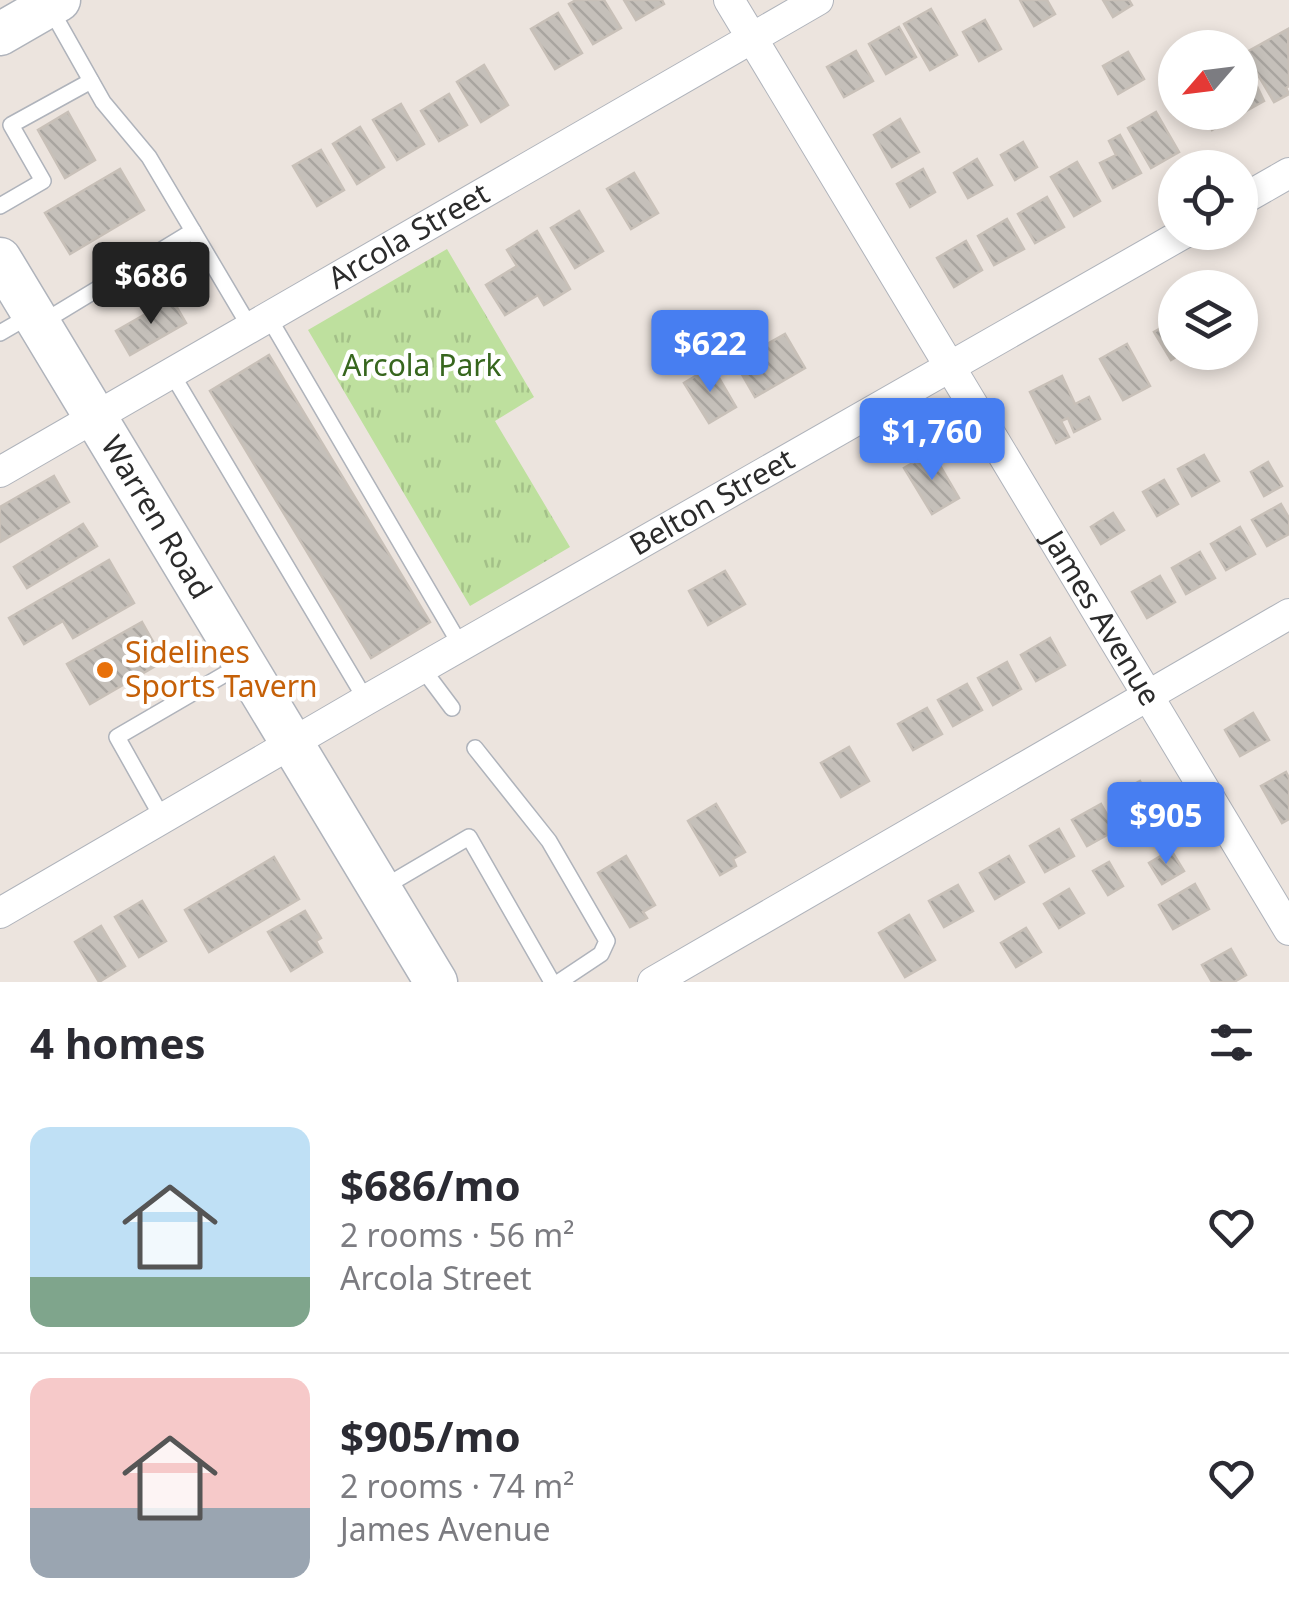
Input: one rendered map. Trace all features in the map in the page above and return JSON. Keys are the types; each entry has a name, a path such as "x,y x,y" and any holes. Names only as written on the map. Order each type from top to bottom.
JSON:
{"main road":[{"path":"0,34 55,2"},
{"name":"Warren Road","path":"0,259 24,324 96,418 436,982"}],"street":[{"name":"James Avenue","path":"729,0 1289,930"},
{"name":"Arcola Street","path":"0,472 818,0"},
{"path":"1258,191 1289,173"},
{"name":"Belton Street","path":"0,913 1158,248"},
{"path":"653,982 1289,614"}],"lane":[{"path":"55,2 102,102 149,157 193,231 260,324 461,646"},
{"path":"0,206 43,181 12,125 91,81"},
{"path":"24,324 193,231"},
{"path":"172,374 366,700"},
{"path":"163,819 117,737 243,663"},
{"path":"422,668 452,708"},
{"path":"380,890 469,837 556,982 600,954 607,941 550,841 475,748"}],"green space":[{"name":"Arcola Park","path":"447,249 534,397 495,421 570,547 470,606 308,330"}],"building":[{"path":"576,0 604,0 621,28 593,44 569,4"},
{"path":"624,0 662,0 664,4 636,20"},
{"path":"1020,0 1047,0 1055,14 1034,26"},
{"path":"1103,0 1129,0 1132,5 1113,17"},
{"path":"931,9 957,55 930,70 904,24"},
{"path":"558,13 582,53 555,69 531,29"},
{"path":"985,20 1001,49 979,61 963,32"},
{"path":"899,27 916,57 886,74 869,44"},
{"path":"1288,29 1289,94 1274,102 1258,75 1258,46"},
{"path":"856,51 873,81 844,97 827,67"},
{"path":"1128,52 1144,79 1118,94 1103,66"},
{"path":"484,65 508,105 481,122 457,82"},
{"path":"449,94 467,125 439,141 421,111"},
{"path":"401,104 424,144 397,160 373,120"},
{"path":"68,112 95,160 65,178 38,130"},
{"path":"1156,112 1158,130 1166,130 1178,150 1158,150 1158,164 1151,168 1128,128"},
{"path":"900,119 919,152 892,167 874,135"},
{"path":"360,127 384,167 357,184 333,144"},
{"path":"1120,135 1141,173 1113,188 1100,163 1116,155 1109,141"},
{"path":"1023,142 1037,167 1015,180 1001,155"},
{"path":"321,150 344,190 317,206 293,166"},
{"path":"977,159 992,185 968,198 954,173"},
{"path":"1077,162 1100,201 1074,216 1051,177"},
{"path":"120,169 144,210 70,254 45,213"},
{"path":"923,169 935,192 910,207 897,184"},
{"path":"634,173 658,213 631,229 607,189"},
{"path":"1047,197 1064,227 1035,243 1018,214"},
{"path":"579,211 603,251 575,268 551,228"},
{"path":"1007,219 1024,249 994,265 978,236"},
{"path":"537,231 570,289 544,305 538,295 505,315 486,285 517,266 507,250"},
{"path":"966,241 982,270 954,287 937,258"},
{"path":"172,299 186,323 130,355 116,331"},
{"path":"751,330 762,347 785,334 805,368 755,397 725,345"},
{"path":"1127,344 1150,386 1123,400 1100,359"},
{"path":"269,355 430,622 371,658 210,391"},
{"path":"712,366 736,407 709,423 684,383"},
{"path":"1062,376 1075,404 1089,397 1100,419 1074,432 1068,418 1061,421 1069,437 1056,443 1030,392"},
{"path":"932,452 959,498 932,514 904,468"},
{"path":"1204,455 1219,481 1192,496 1178,469"},
{"path":"1268,462 1282,486 1264,496 1251,472"},
{"path":"54,476 69,502 0,542 0,507"},
{"path":"1164,480 1178,504 1157,516 1143,492"},
{"path":"1281,504 1289,518 1289,534 1267,546 1252,520"},
{"path":"1113,513 1124,530 1101,544 1091,527"},
{"path":"83,524 97,546 27,588 14,567"},
{"path":"1240,527 1255,554 1226,570 1211,544"},
{"path":"1200,552 1215,578 1186,594 1172,568"},
{"path":"109,560 134,603 73,638 63,621 24,644 9,618"},
{"path":"725,571 745,604 708,625 689,591"},
{"path":"1160,576 1175,602 1147,618 1132,592"},
{"path":"142,622 164,661 90,704 67,664"},
{"path":"1050,638 1065,665 1036,681 1021,655"},
{"path":"1007,662 1021,689 993,705 978,678"},
{"path":"967,684 982,710 953,726 938,700"},
{"path":"927,708 942,734 913,750 898,724"},
{"path":"1253,713 1269,740 1240,756 1225,730"},
{"path":"849,747 869,781 841,797 821,763"},
{"path":"1286,772 1289,819 1282,823 1261,786"},
{"path":"1140,781 1166,827 1144,840 1133,819 1126,823 1111,797"},
{"path":"716,804 745,852 733,859 736,866 720,875 688,821"},
{"path":"1101,804 1116,830 1087,846 1072,820"},
{"path":"1059,829 1074,856 1045,872 1030,846"},
{"path":"1171,850 1184,871 1162,884 1149,863"},
{"path":"626,856 655,905 643,912 647,918 630,927 598,873"},
{"path":"1009,856 1024,882 995,899 980,873"},
{"path":"274,857 299,899 209,952 185,910"},
{"path":"1109,862 1123,886 1108,895 1093,871"},
{"path":"1195,884 1209,909 1173,929 1159,905"},
{"path":"958,885 973,911 944,927 929,901"},
{"path":"1069,889 1084,913 1059,928 1044,904"},
{"path":"142,901 166,941 139,957 115,917"},
{"path":"305,911 321,938 316,941 322,952 291,971 268,932"},
{"path":"909,915 935,960 905,977 879,933"},
{"path":"101,926 125,966 99,982 75,942"},
{"path":"1026,928 1041,952 1016,967 1001,943"},
{"path":"1231,949 1246,975 1234,982 1212,982 1202,965"}],"place":[{"name":"Sidelines Sports Tavern","path":"105,670"}]}
